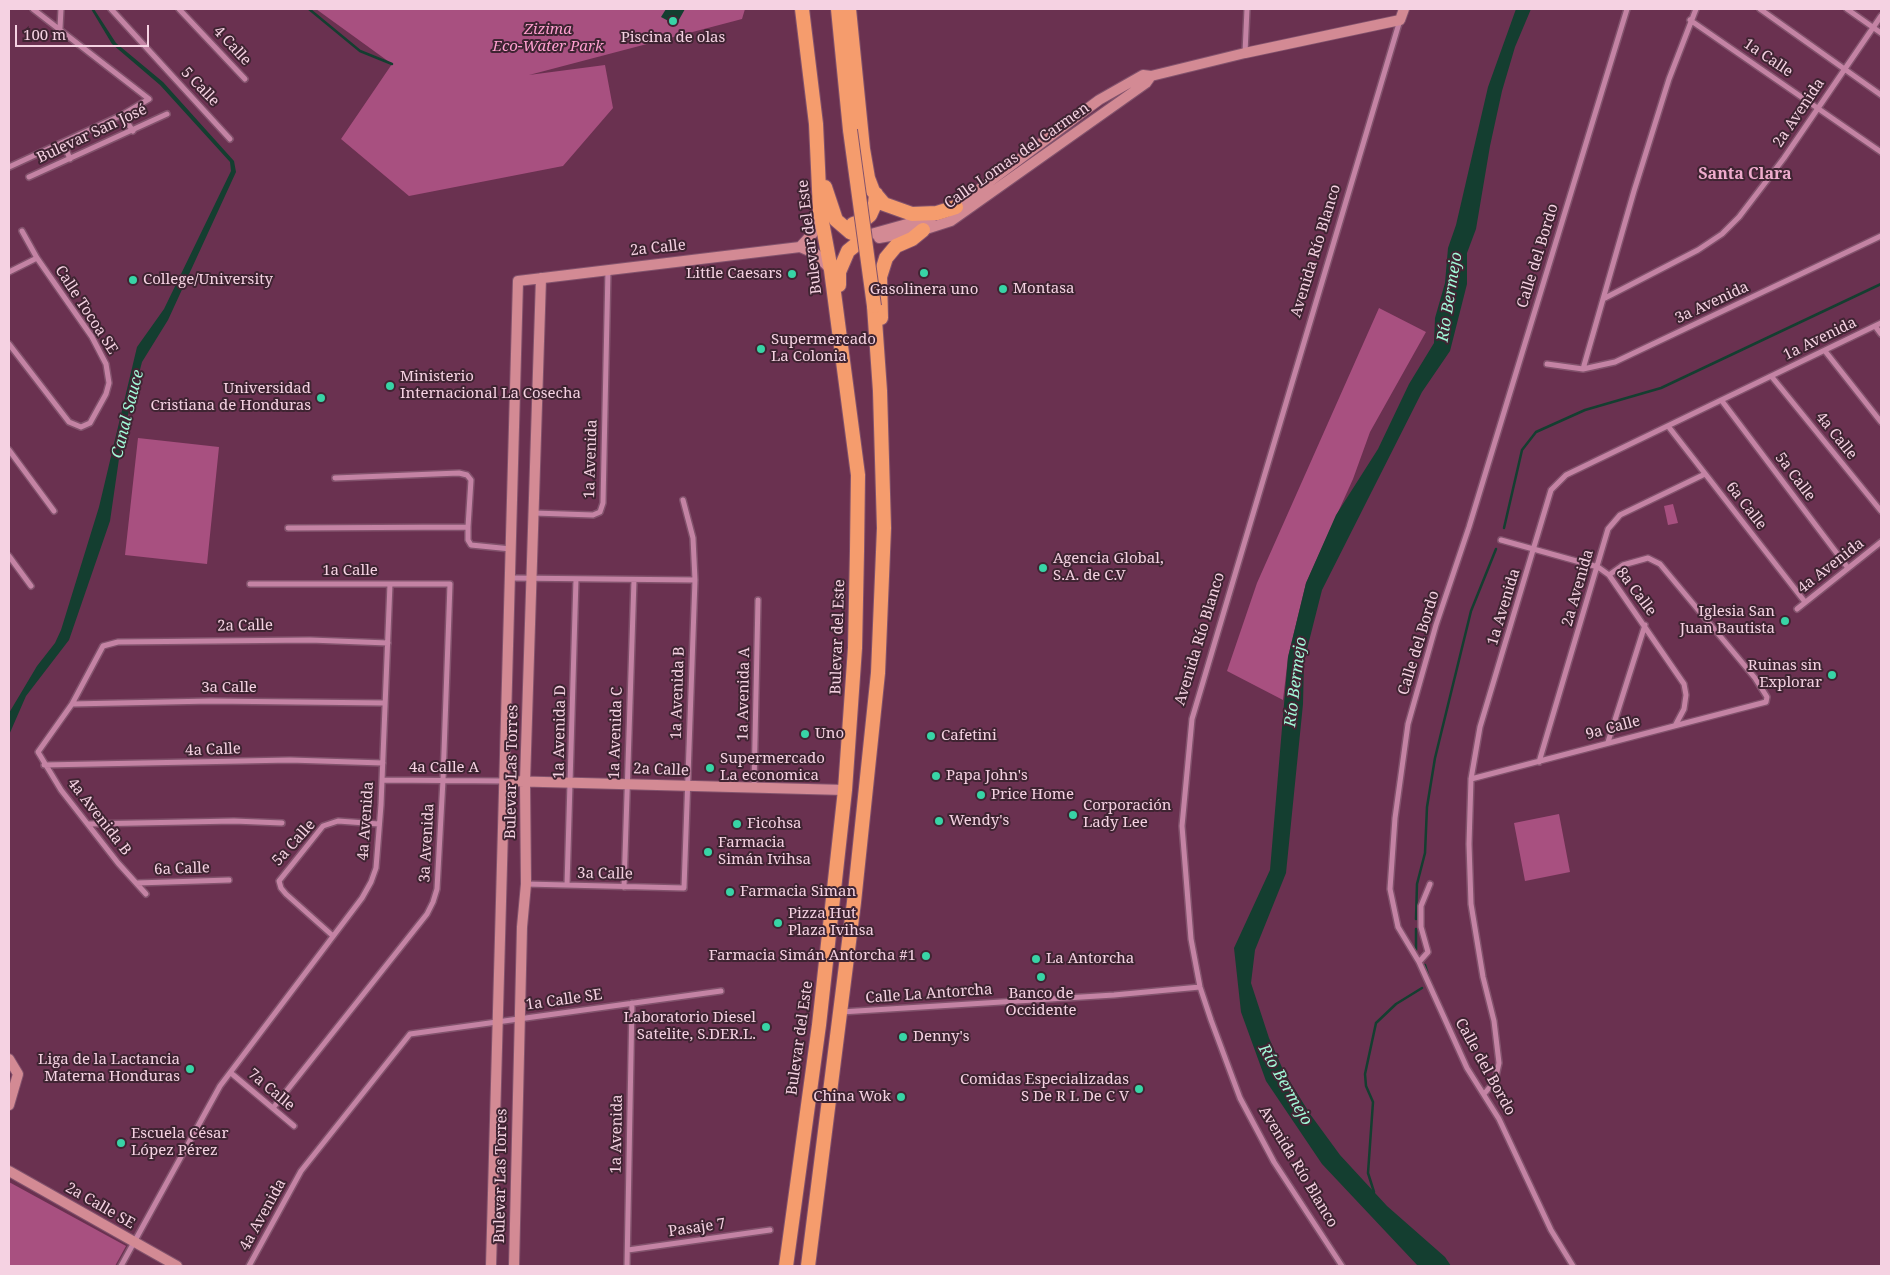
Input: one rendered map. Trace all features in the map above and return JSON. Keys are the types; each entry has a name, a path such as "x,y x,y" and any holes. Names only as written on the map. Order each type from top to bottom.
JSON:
{"highway":[{"name":"Bulevar del Este","path":"785,1262 819,1025 845,790 856,604 858,475 820,210 816,124 802,9"},
{"path":"838,9 850,130 874,306 880,391 884,528 878,673"},
{"path":"849,9 863,149 868,178 876,194 884,204 912,214 937,213 956,207"},
{"path":"816,124 826,192 836,220 850,232 864,238 848,251 838,278 854,402 854,448"},
{"path":"836,220 848,224 864,220 874,207 876,194"},
{"path":"808,1266 854,902 878,673 886,620 889,510 888,408 881,329 880,277 884,263 891,250 923,230"}],"street":[{"path":"33,9 60,28"},
{"path":"60,28 61,9"},
{"name":"5 Calle","path":"111,9 230,139"},
{"name":"4 Calle","path":"179,9 245,79"},
{"path":"1245,53 1247,9"},
{"name":"Avenida Río Blanco","path":"1342,1266 1274,1162 1240,1098 1200,987 1191,940 1182,826 1192,720 1404,9"},
{"name":"Calle del Bordo","path":"1573,1266 1551,1230 1500,1120 1467,1068 1419,962 1398,927 1390,890 1395,818 1408,724 1436,625 1469,527 1627,9"},
{"path":"1583,368 1605,298 1634,191 1690,20 1696,9"},
{"path":"1760,9 1881,94"},
{"path":"1847,9 1881,33"},
{"name":"2a Avenida","path":"1605,298 1698,250 1722,234 1750,203 1881,16"},
{"name":"Calle Lomas del Carmen","path":"864,238 871,234 946,213 1099,100 1143,75 1150,76 1245,53 1400,20"},
{"name":"1a Calle","path":"1690,20 1881,152"},
{"name":"Bulevar San José","path":"9,167 122,114 149,99 60,28"},
{"name":"Calle Lomas del Carmen","path":"864,238 871,239 923,230 960,216 1146,83 1150,76"},
{"path":"122,114 133,131"},
{"name":"Bulevar San José","path":"29,177 167,114"},
{"path":"63,142 70,159"},
{"path":"820,210 813,233 800,247 816,254 830,270"},
{"name":"Calle Tocoa SE","path":"9,344 68,422 81,427 94,418 106,394 109,374 92,337 37,258 22,232"},
{"name":"3a Avenida","path":"1547,364 1583,368 1615,362 1881,236"},
{"name":"2a Calle","path":"518,281 608,268 800,247"},
{"path":"9,272 37,258"},
{"name":"1a Avenida","path":"534,513 593,515 600,512 603,503 608,268"},
{"name":"Bulevar Las Torres","path":"514,1266 522,927 526,884 525,781 541,278"},
{"name":"Bulevar Las Torres","path":"491,1266 506,780 518,281"},
{"name":"1a Avenida","path":"1484,1094 1495,1081 1499,1063 1494,1021 1483,977 1475,918 1471,904 1469,844 1471,779 1480,727 1551,490 1566,475 1825,352 1881,323"},
{"path":"1875,326 1881,334"},
{"path":"1825,352 1881,422"},
{"name":"4a Calle","path":"1772,377 1881,511"},
{"name":"5a Calle","path":"1722,401 1848,568"},
{"name":"6a Calle","path":"1668,426 1805,602"},
{"path":"9,450 54,511"},
{"path":"335,478 459,473 467,475 471,480 468,540 471,545 512,549"},
{"name":"2a Avenida","path":"1539,762 1608,529 1620,515 1705,474"},
{"name":"1a Avenida B","path":"683,500 694,538 695,580 684,888"},
{"path":"288,528 468,527"},
{"name":"8a Calle","path":"1500,540 1598,567 1609,575 1684,684 1686,696 1684,710 1676,724"},
{"name":"4a Avenida","path":"1797,609 1881,542"},
{"path":"9,556 31,586"},
{"name":"9a Calle","path":"1471,779 1762,703 1767,697 1755,678 1660,564 1648,558 1623,566 1609,575"},
{"path":"511,578 695,580"},
{"name":"1a Avenida D","path":"567,885 576,579"},
{"name":"1a Avenida C","path":"624,886 634,580"},
{"name":"1a Calle","path":"250,584 450,584"},
{"name":"4a Avenida","path":"120,1266 220,1086 362,898 371,882 376,868 382,780 390,584"},
{"name":"3a Avenida","path":"273,1108 430,908 437,890 450,584"},
{"name":"1a Avenida A","path":"754,788 758,600"},
{"path":"1608,742 1645,625"},
{"name":"2a Calle","path":"72,704 103,646 118,642 310,640 388,643"},
{"name":"3a Calle","path":"72,704 230,701 385,703"},
{"name":"4a Avenida B","path":"72,704 38,752 44,765 88,824 118,863 146,894"},
{"name":"4a Calle","path":"44,765 290,760 383,763"},
{"name":"4a Calle A","path":"382,780 506,780"},
{"name":"2a Calle","path":"506,780 845,790"},
{"name":"5a Calle","path":"88,824 234,821 282,823"},
{"name":"5a Calle","path":"333,936 280,888 279,880 323,826 338,821 379,824"},
{"name":"6a Calle","path":"137,883 229,880"},
{"name":"3a Calle","path":"526,884 684,888"},
{"path":"1419,962 1428,952 1421,927 1421,906 1430,884"},
{"name":"Calle La Antorcha","path":"840,1012 1114,995 1200,987"},
{"name":"1a Calle SE","path":"410,1034 721,991"},
{"name":"1a Avenida","path":"627,1266 632,1003"},
{"name":"4a Avenida","path":"249,1266 301,1171 410,1034"},
{"path":"9,1059 18,1074 9,1105"},
{"name":"7a Calle","path":"231,1072 294,1126"},
{"name":"2a Calle SE","path":"9,1171 177,1266"},
{"name":"Pasaje 7","path":"628,1250 770,1230"}],"green space":[{"name":"Zizima Eco-Water Park","path":"316,9 745,9 742,19 529,75 605,65 613,108 563,166 409,196 341,139 392,64"},
{"path":"1379,308 1426,332 1370,432 1353,479 1306,583 1288,657 1283,700 1227,671 1257,583"},
{"path":"138,438 219,447 207,564 125,555"},
{"path":"1673,504 1678,523 1668,525 1664,506"},
{"path":"1559,814 1570,872 1525,881 1514,823"},
{"path":"9,1182 126,1246 115,1266 9,1266"}],"water":[{"name":"Canal Sauce","path":"91,9 94,9 116,43 163,82 234,161 236,172 168,320 142,362 122,438 110,521 69,640 26,696 9,735 9,713 37,666 55,643 61,630 99,507 137,347 164,309 231,171 230,162 160,85 112,44"},
{"name":"Piscina de olas","path":"666,9 685,9 676,25 661,17"},
{"name":"Río Bermejo","path":"1516,9 1531,9 1515,47 1502,91 1490,146 1476,229 1467,253 1467,284 1450,351 1422,392 1322,590 1304,661 1303,704 1286,873 1255,950 1251,983 1269,1038 1284,1072 1310,1114 1340,1155 1387,1206 1445,1257 1451,1266 1418,1266 1322,1164 1266,1081 1241,1012 1234,948 1270,870 1288,657 1306,583 1336,515 1378,449 1409,384 1434,343 1435,318 1445,283 1448,248 1456,225 1488,87"}],"waterway":[{"path":"309,9 360,51 392,64"},
{"path":"1504,528 1522,450 1536,432 1585,410 1661,388 1881,284"},
{"path":"1416,919 1417,884 1425,853 1427,807 1435,758 1471,611 1496,549"},
{"path":"1416,929 1416,950"},
{"path":"1425,965 1429,978"},
{"path":"1374,1192 1368,1173 1373,1102 1366,1086 1365,1074 1376,1023 1396,1004 1422,988"}],"place":[{"name":"Piscina de olas","path":"673,21"},
{"name":"Gasolinera uno","path":"924,273"},
{"name":"Little Caesars","path":"792,274"},
{"name":"College/University","path":"133,280"},
{"name":"Montasa","path":"1003,289"},
{"name":"Supermercado La Colonia","path":"761,349"},
{"name":"Ministerio Internacional La Cosecha","path":"390,386"},
{"name":"Universidad Cristiana de Honduras","path":"321,398"},
{"name":"Agencia Global, S.A. de C.V","path":"1043,568"},
{"name":"Iglesia San Juan Bautista","path":"1785,621"},
{"name":"Ruinas sin Explorar","path":"1832,675"},
{"name":"Uno","path":"805,734"},
{"name":"Cafetini","path":"931,736"},
{"name":"Supermercado La economica","path":"710,768"},
{"name":"Papa John's","path":"936,776"},
{"name":"Price Home","path":"981,795"},
{"name":"Corporación Lady Lee","path":"1073,815"},
{"name":"Wendy's","path":"939,821"},
{"name":"Ficohsa","path":"737,824"},
{"name":"Farmacia Simán Ivihsa","path":"708,852"},
{"name":"Farmacia Siman","path":"730,892"},
{"name":"Pizza Hut Plaza Ivihsa","path":"778,923"},
{"name":"Farmacia Simán Antorcha #1","path":"926,956"},
{"name":"La Antorcha","path":"1036,959"},
{"name":"Banco de Occidente","path":"1041,977"},
{"name":"Laboratorio Diesel Satelite, S.DER.L.","path":"766,1027"},
{"name":"Denny's","path":"903,1037"},
{"name":"Liga de la Lactancia Materna Honduras","path":"190,1069"},
{"name":"Comidas Especializadas S De R L De C V","path":"1139,1089"},
{"name":"China Wok","path":"901,1097"},
{"name":"Escuela César López Pérez","path":"121,1143"}],"district":[{"name":"Santa Clara","path":"1745,174"}]}
